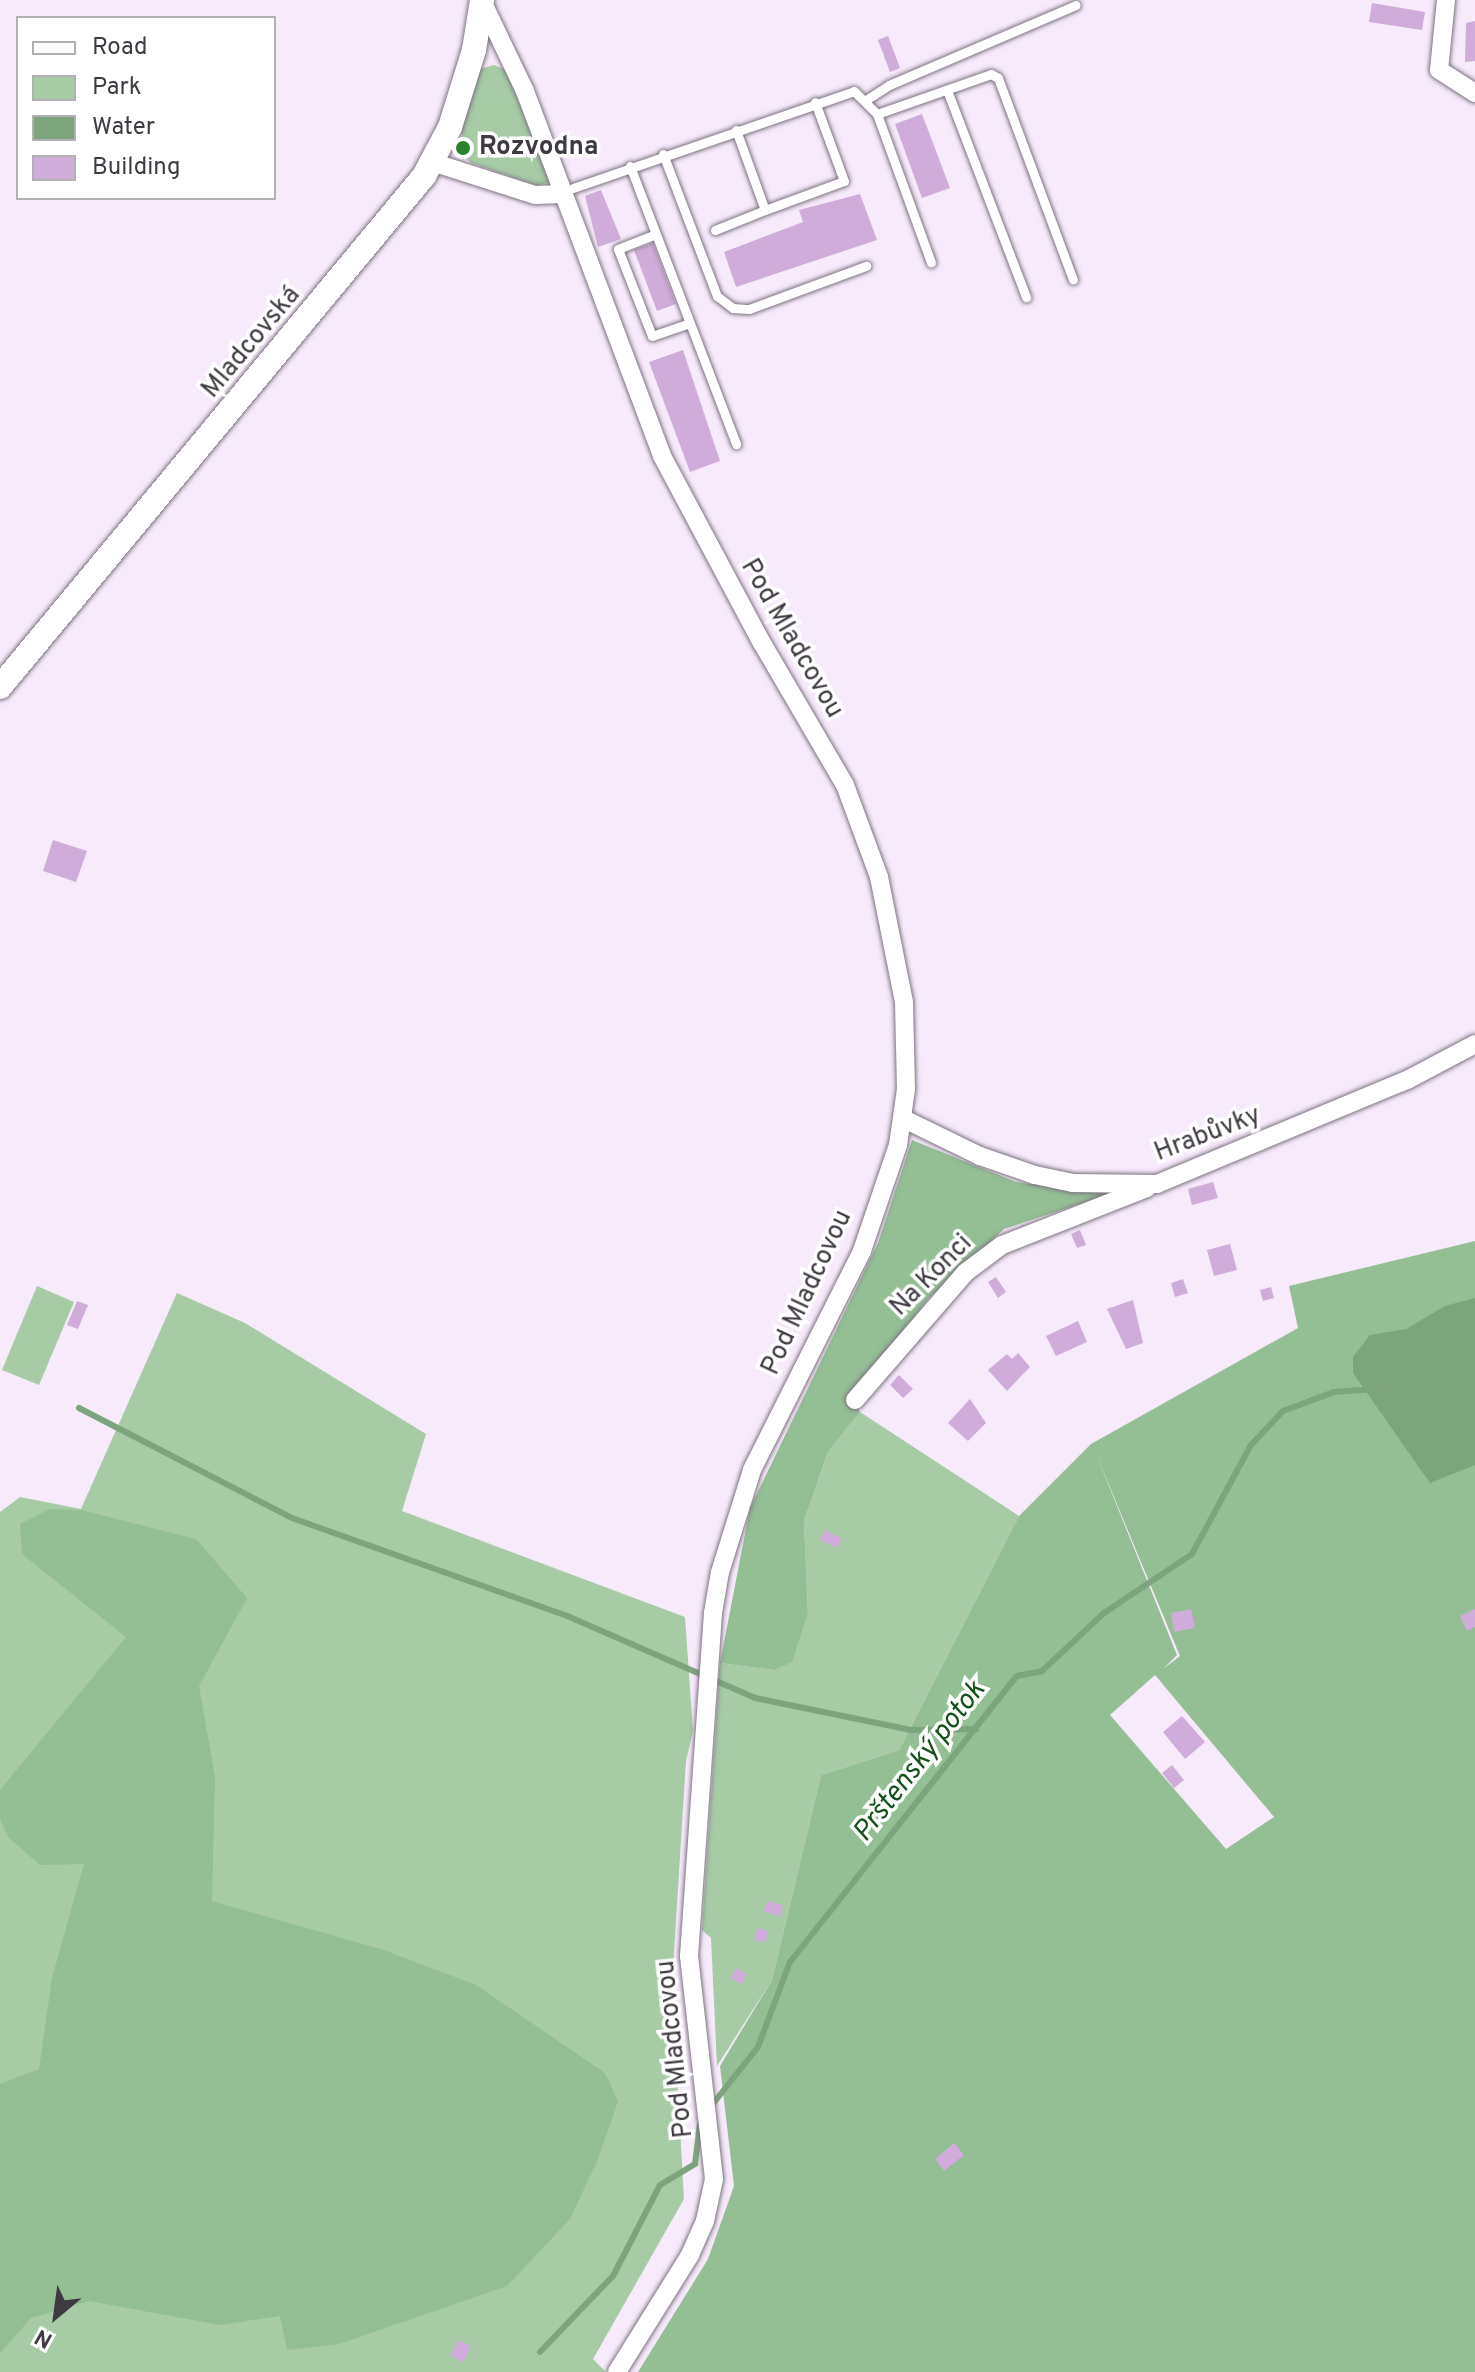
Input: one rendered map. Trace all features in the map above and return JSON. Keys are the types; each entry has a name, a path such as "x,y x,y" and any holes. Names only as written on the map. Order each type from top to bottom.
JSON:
{"street":[{"path":"1446,0 1437,54 1439,70 1451,82 1475,93"},
{"name":"Mladcovská","path":"0,687 396,215 432,162 460,96 482,1"},
{"name":"Pod Mladcovou","path":"482,1 568,191 684,503 845,785 866,835 890,919 904,1002 904,1119 862,1251 752,1470 720,1572 713,1613 689,1956 712,2137 714,2179 705,2221 663,2303 617,2372"},
{"path":"432,162 535,195 568,191"},
{"name":"Hrabůvky","path":"904,1119 980,1156 1035,1175 1072,1183 1157,1184 1409,1079 1475,1044"},
{"name":"Na Konci","path":"855,1400 966,1272 1002,1245 1157,1184"}],"lane":[{"path":"866,100 889,85 1076,5"},
{"path":"877,114 991,74 998,78 1073,280"},
{"path":"947,90 1026,297"},
{"path":"568,191 663,154 843,92 866,100 877,114 931,262"},
{"path":"715,230 844,181 815,102"},
{"path":"736,130 765,210"},
{"path":"663,154 717,296 733,308 749,309 866,266"},
{"path":"630,166 736,444"},
{"path":"656,234 618,249 652,336 690,323"}],"green space":[{"path":"494,65 506,70 550,181 538,186 471,163 464,156 461,130 480,69"},
{"path":"37,1286 74,1302 39,1385 2,1370"},
{"path":"177,1293 245,1323 426,1434 402,1511 685,1617 693,1731 686,1761 672,1984 684,2199 593,2359 606,2372 0,2372 0,1512 20,1497 81,1509"},
{"path":"860,1412 1019,1516 899,1750 821,1775 772,1980 717,2066 711,1938 702,1930 720,1663 774,1670 808,1613 804,1521 828,1452"}],"shaded area":[{"path":"912,1140 1016,1182 1110,1194 1004,1229 929,1298 852,1396 860,1412 828,1452 804,1521 808,1613 792,1662 774,1670 720,1663 750,1508 878,1243"},
{"path":"1475,1241 1475,2372 638,2372 708,2259 734,2186 720,2066 772,1980 821,1775 899,1750 1019,1516 1091,1444 1298,1328 1289,1286","holes":["1094,1449 1180,1656 1163,1669 1177,1655","1155,1675 1274,1817 1226,1849 1110,1715"]},
{"path":"50,1509 81,1510 196,1539 247,1598 199,1686 215,1777 212,1901 384,1950 476,1985 605,2073 618,2101 598,2159 570,2219 507,2286 339,2344 287,2350 280,2316 220,2325 89,2301 31,2318 0,2353 0,2084 39,2069 52,1978 84,1864 40,1865 9,1838 0,1819 0,1790 126,1637 22,1554 20,1524"}],"water":[{"path":"1475,1298 1475,1465 1430,1483 1353,1373 1353,1357 1370,1335 1406,1329 1445,1306"}],"building":[{"path":"1372,3 1425,12 1422,30 1369,22"},
{"path":"1475,21 1475,61 1465,62 1466,23"},
{"path":"888,36 900,68 890,72 878,40"},
{"path":"922,114 950,188 922,198 895,124"},
{"path":"601,190 621,239 598,247 585,196"},
{"path":"860,194 877,240 736,287 724,252 803,222 799,210"},
{"path":"653,243 676,304 657,311 634,250"},
{"path":"683,350 720,461 690,472 649,362"},
{"path":"53,840 87,851 76,882 43,871"},
{"path":"1213,1182 1218,1198 1192,1205 1188,1189"},
{"path":"1080,1230 1086,1245 1077,1248 1071,1234"},
{"path":"1230,1244 1237,1270 1214,1276 1207,1250"},
{"path":"996,1277 1006,1292 998,1298 988,1282"},
{"path":"1183,1279 1188,1293 1175,1297 1171,1283"},
{"path":"1271,1287 1274,1298 1263,1301 1260,1290"},
{"path":"1133,1300 1143,1343 1126,1349 1107,1309"},
{"path":"77,1301 88,1305 78,1329 67,1325"},
{"path":"1078,1321 1087,1342 1056,1356 1046,1336"},
{"path":"1018,1353 1030,1367 1007,1391 988,1370 1007,1354 1012,1359"},
{"path":"899,1375 913,1389 903,1398 890,1385"},
{"path":"970,1399 986,1423 968,1441 948,1423"},
{"path":"824,1530 842,1539 837,1548 820,1540"},
{"path":"1191,1609 1195,1628 1174,1632 1171,1613"},
{"path":"1475,1609 1475,1627 1467,1631 1460,1616"},
{"path":"1182,1716 1205,1742 1185,1759 1163,1732"},
{"path":"1172,1765 1184,1780 1174,1788 1162,1773"},
{"path":"767,1901 783,1905 781,1916 764,1912"},
{"path":"757,1928 768,1931 766,1942 754,1940"},
{"path":"736,1968 747,1974 741,1984 730,1978"},
{"path":"954,2143 964,2155 944,2171 935,2159"},
{"path":"458,2340 471,2346 463,2362 450,2356"}],"waterway":[{"name":"Prštenský potok","path":"712,2105 758,2047 790,1962 1017,1676 1042,1671 1104,1613 1192,1554 1251,1445 1283,1411 1334,1392 1375,1389"},
{"path":"79,1408 292,1518 565,1615 755,1698 911,1730 976,1729"},
{"name":"Prštenský potok","path":"540,2352 613,2276 660,2185 695,2164 700,2125"}],"place":[{"name":"Rozvodna","path":"463,148"}]}
